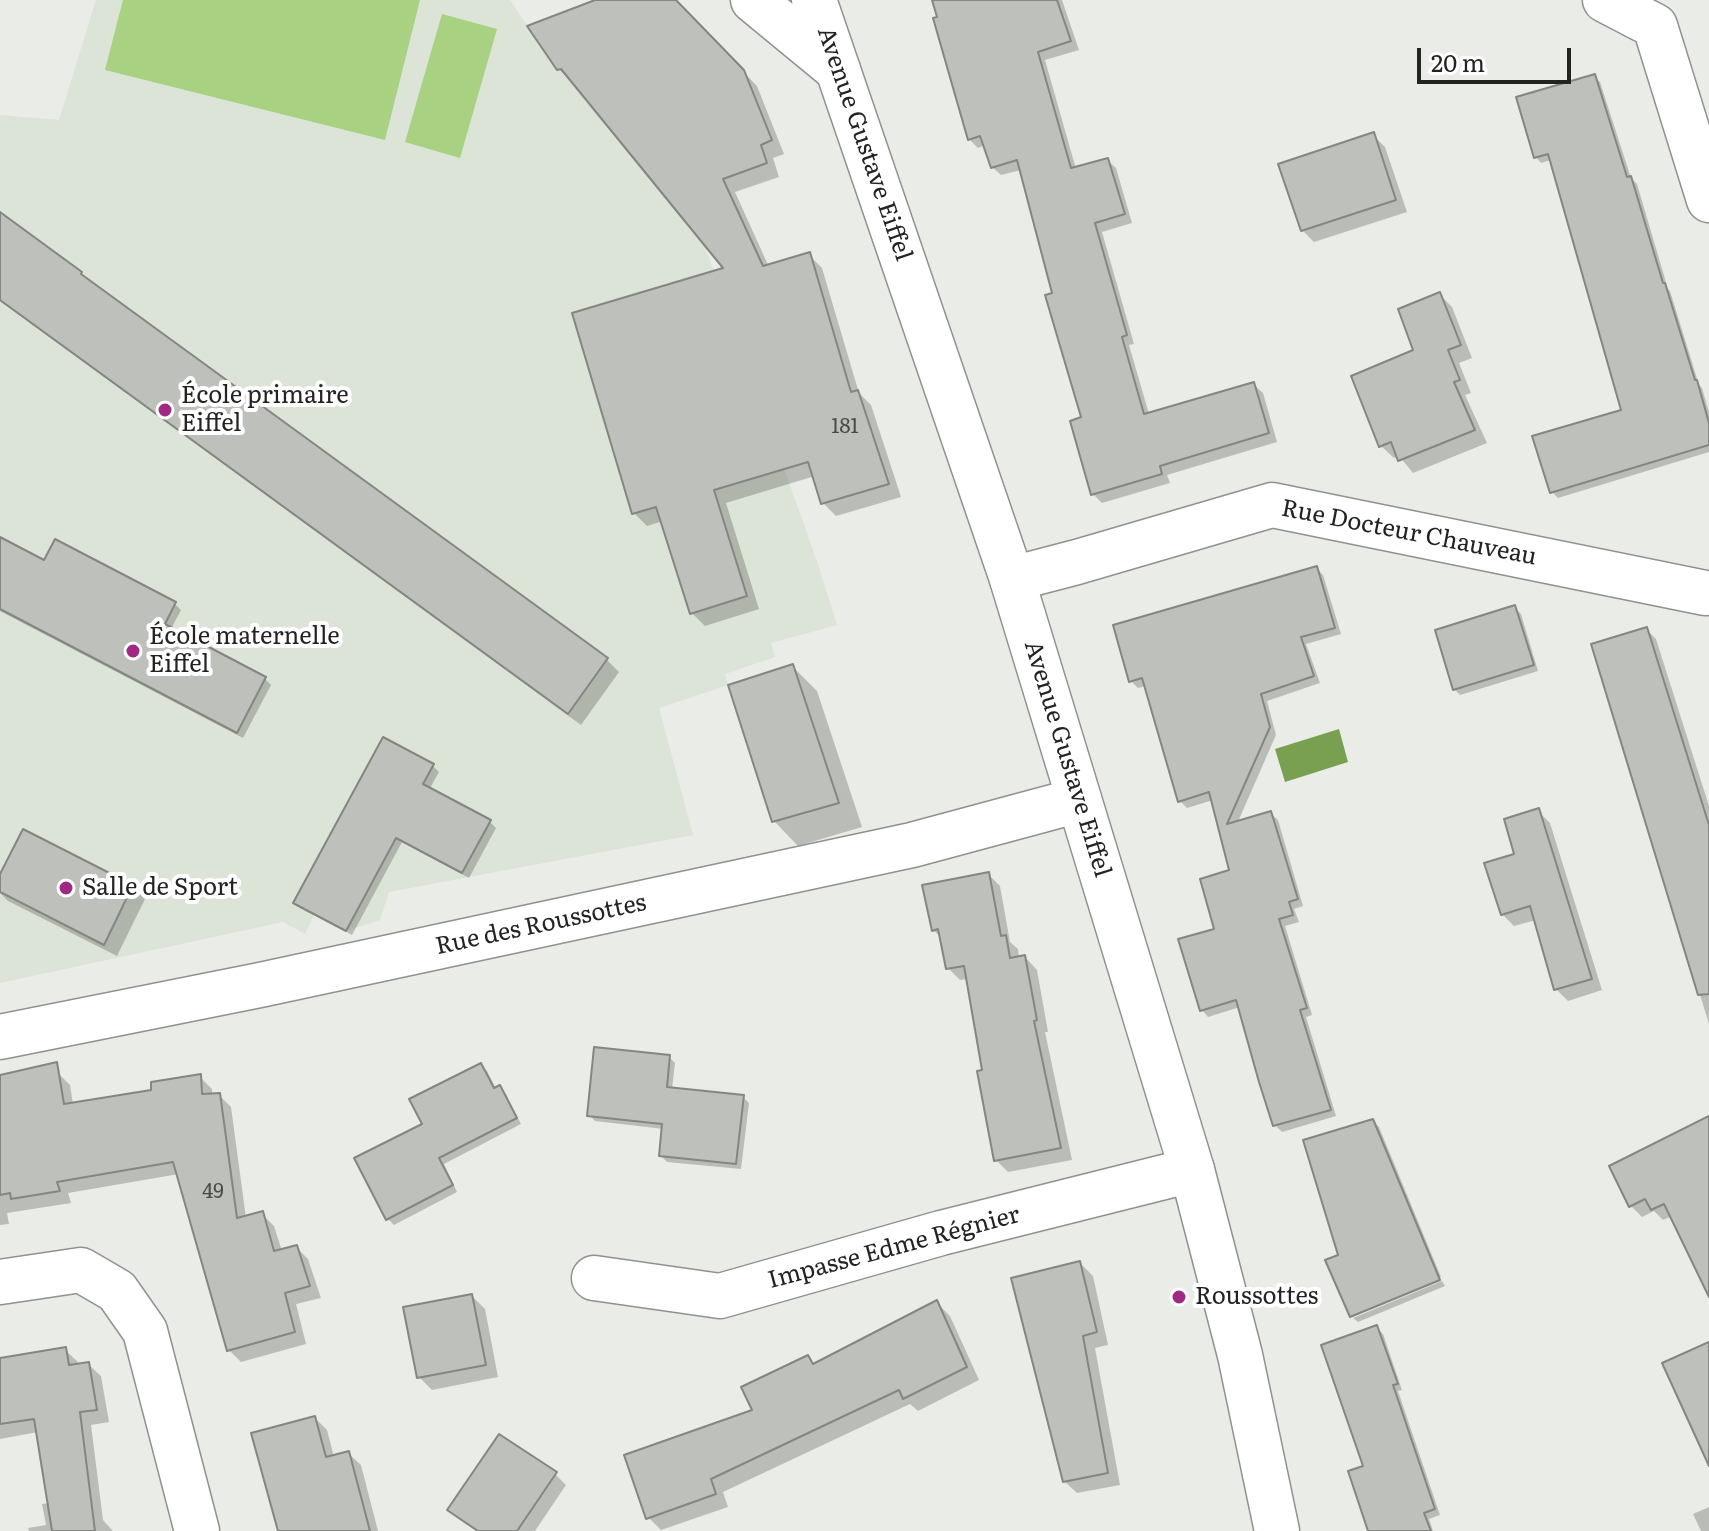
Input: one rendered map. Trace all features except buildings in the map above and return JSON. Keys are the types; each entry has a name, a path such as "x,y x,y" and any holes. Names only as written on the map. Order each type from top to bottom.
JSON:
{"street":[{"path":"753,0 838,70"},
{"name":"Avenue Gustave Eiffel","path":"814,0 1012,579 1192,1170 1240,1355 1277,1531"},
{"path":"1605,0 1655,26 1709,200"},
{"name":"Rue Docteur Chauveau","path":"1012,579 1272,505 1708,594"},
{"name":"Rue des Roussottes","path":"0,1037 276,982 912,845 1079,800"},
{"name":"Impasse Edme Régnier","path":"594,1278 720,1296 941,1233 1192,1170"},
{"path":"0,1282 81,1270 117,1291 145,1331 197,1531"}],"shaded area":[{"path":"96,0 510,0 557,70 561,69 704,244 837,625 771,643 775,657 725,674 728,685 659,708 693,835 389,892 380,920 346,931 314,915 305,934 283,922 0,983 0,115 59,120"},
{"path":"123,0 420,0 385,140 105,70"},
{"path":"442,14 497,29 460,158 405,142"},
{"path":"1339,729 1348,762 1285,782 1275,749"}],"place":[{"name":"École primaire Eiffel","path":"165,410"},
{"name":"École maternelle Eiffel","path":"133,651"},
{"name":"Salle de Sport","path":"66,888"},
{"name":"Roussottes","path":"1179,1297"}]}
